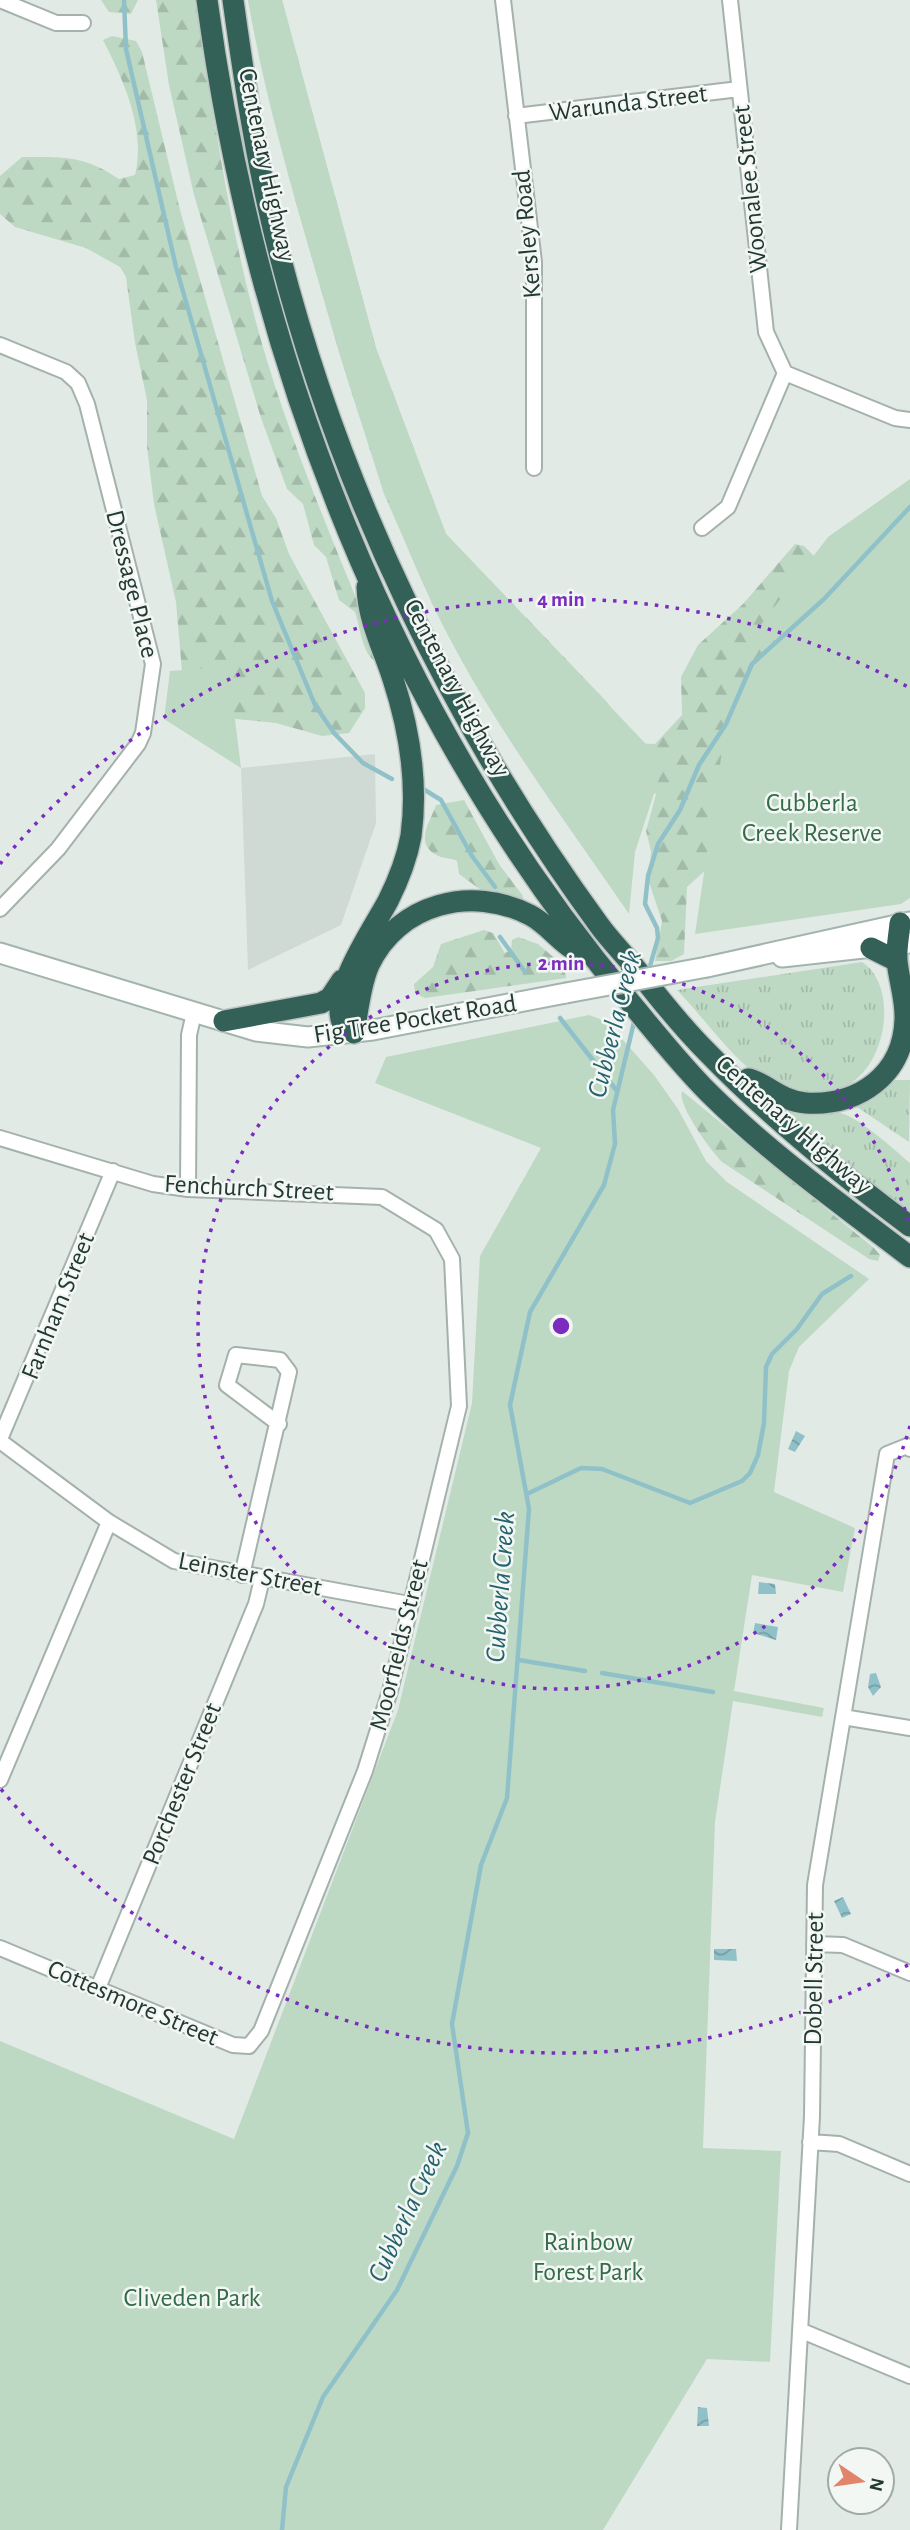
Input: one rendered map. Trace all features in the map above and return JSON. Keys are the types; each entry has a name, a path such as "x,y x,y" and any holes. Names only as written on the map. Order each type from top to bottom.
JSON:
{"highway":[{"name":"Centenary Highway","path":"207,0 215,60 246,210 269,303 315,449 366,574 462,761 539,885 593,960 707,1091 838,1203 910,1256"},
{"name":"Centenary Highway","path":"233,0 254,135 281,259 327,407 359,495 427,644 506,785 576,892 663,1003 732,1077 848,1180 910,1226"},
{"path":"224,1021 321,1003 334,993 389,899 403,865 411,836 408,738 393,680 368,611 366,574"},
{"path":"357,957 340,1013 345,1027 354,1032 365,977 376,954 403,923 439,905 474,900 516,908 539,920 569,947 593,960"},
{"path":"732,1077 752,1079 778,1097 804,1103 828,1103 862,1094 885,1075 899,1048 905,1022 904,939 871,948"}],"main road":[{"name":"Fig Tree Pocket Road","path":"0,953 256,1031 291,1037 354,1032 566,993 753,958 807,942 904,939"},
{"name":"Fig Tree Pocket Road","path":"753,958 871,948"}],"street":[{"path":"0,0 56,23 83,23"},
{"name":"Kersley Road","path":"503,0 534,262 534,468"},
{"name":"Woonalee Street","path":"730,0 766,332 785,373"},
{"name":"Warunda Street","path":"516,116 739,89"},
{"name":"Dressage Place","path":"0,345 66,372 78,383 97,436 153,664 143,733 138,744 58,849 0,909"},
{"path":"702,528 728,507 785,373 895,418 910,420"},
{"path":"188,1189 189,1035 194,1013"},
{"name":"Fenchurch Street","path":"0,1138 153,1184 188,1189 382,1197 436,1230 446,1244"},
{"name":"Farnham Street","path":"0,1440 113,1171"},
{"name":"Moorfields Street","path":"261,2031 365,1771 390,1691 459,1406 452,1259 446,1244"},
{"path":"242,1574 279,1424 289,1371 280,1360 236,1355 227,1385 279,1424"},
{"name":"Leinster Street","path":"0,1440 109,1522 174,1561 409,1604"},
{"name":"Dobell Street","path":"789,2530 802,2332 810,2142 815,1885 887,1454 908,1448"},
{"path":"0,1780 109,1522"},
{"name":"Porchester Street","path":"98,1988 256,1604 262,1579"},
{"path":"843,1717 910,1728"},
{"path":"814,1944 843,1945 910,1973"},
{"name":"Cottesmore Street","path":"0,1948 233,2045 249,2046 261,2031"},
{"path":"810,2142 839,2144 910,2174"},
{"path":"802,2332 910,2376"}],"shaded area":[{"path":"375,754 376,823 341,925 248,970 241,768"}],"green space":[{"path":"101,0 138,0 131,14 109,12"},
{"path":"156,0 196,0 225,184 255,320 293,438 380,657 377,662 368,654 355,612 339,600 326,557 314,545 303,504 287,489 261,418 194,195 169,85"},
{"path":"248,0 282,0 376,348 446,534 607,702 634,743 655,744 682,715 681,677 698,645 743,604 795,544 804,546 837,579 718,859 687,887 684,954 671,961 655,961 662,921 649,882 651,851 646,831 656,794 476,683 432,603 384,494 341,359 295,199"},
{"path":"248,0 282,0 376,348 446,534 664,763 635,852 629,914 474,683 413,560 365,434 325,305 277,132"},
{"path":"112,36 136,41 142,52 180,210 262,496 276,518 289,554 365,693 365,708 349,733 322,736 276,723 197,715 183,683 176,602 154,504 147,447 147,400 135,343 126,277 120,267 86,248 15,227 0,214 0,176 22,157 83,161 119,179 135,175 138,141 131,106 103,40"},
{"name":"Cubberla Creek Reserve","path":"910,479 910,898 901,904 695,934 726,724 752,664 775,641 759,627 828,537"},
{"path":"208,668 231,687 241,768 164,719 170,671"},
{"path":"464,800 499,864 523,896 522,901 481,890 459,874 457,861 441,857 427,846 425,833 436,805"},
{"path":"484,930 493,933 505,953 511,950 512,940 518,937 538,944 564,966 566,978 425,998 415,993 414,984 433,967 441,944"},
{"path":"862,962 876,978 883,1000 883,1025 876,1051 863,1073 842,1089 815,1094 782,1086 753,1072 677,990"},
{"path":"589,1015 600,1019 615,1031 654,1075 678,1109 706,1161 727,1182 869,1279 799,1347 789,1371 774,1492 855,1528 843,1592 752,1575 734,1691 824,1708 822,1717 733,1701 715,1822 703,2148 781,2151 770,2362 707,2359 603,2530 0,2530 0,2041 234,2139 398,1710 472,1403 480,1256 541,1148 375,1083 386,1057"},
{"path":"892,1080 910,1080 909,1142 857,1107"},
{"path":"682,1091 874,1248 880,1255 878,1261 869,1259 722,1162 690,1117"},
{"path":"780,1108 845,1114 885,1142 910,1163 910,1214 850,1169"}],"water":[{"path":"796,1431 805,1436 795,1452 788,1449"},
{"path":"759,1582 775,1584 776,1594 758,1594"},
{"path":"755,1623 778,1627 776,1640 753,1633"},
{"path":"876,1673 881,1687 873,1696 868,1687 870,1674"},
{"path":"843,1897 851,1914 842,1918 834,1901"},
{"path":"714,1949 736,1949 737,1961 714,1960"},
{"path":"698,2407 707,2408 709,2426 697,2426"}],"waterway":[{"path":"124,0 126,49 176,267 272,601 315,705 334,733 363,763 392,779"},
{"name":"Cubberla Creek","path":"648,973 658,938 657,928 645,904 648,876 658,844 680,810 699,765 726,724 752,664 824,599 910,507"},
{"path":"420,787 441,800 472,856 495,887"},
{"path":"500,937 525,972"},
{"path":"560,1018 617,1091"},
{"name":"Cubberla Creek","path":"282,2530 286,2487 323,2397 397,2290 457,2166 468,2133 452,2024 481,1865 507,1798 529,1509 510,1405 530,1312 604,1185 615,1144 613,1110 635,1018"},
{"path":"527,1494 581,1468 602,1469 690,1503 742,1481 750,1473 758,1455 764,1423 766,1367 772,1354 797,1329 822,1294 851,1276"},
{"path":"519,1660 585,1671"},
{"path":"602,1673 713,1692"}],"park label":[{"name":"Rainbow Forest Park","path":"588,2257"},
{"name":"Cliveden Park","path":"192,2298"}]}
